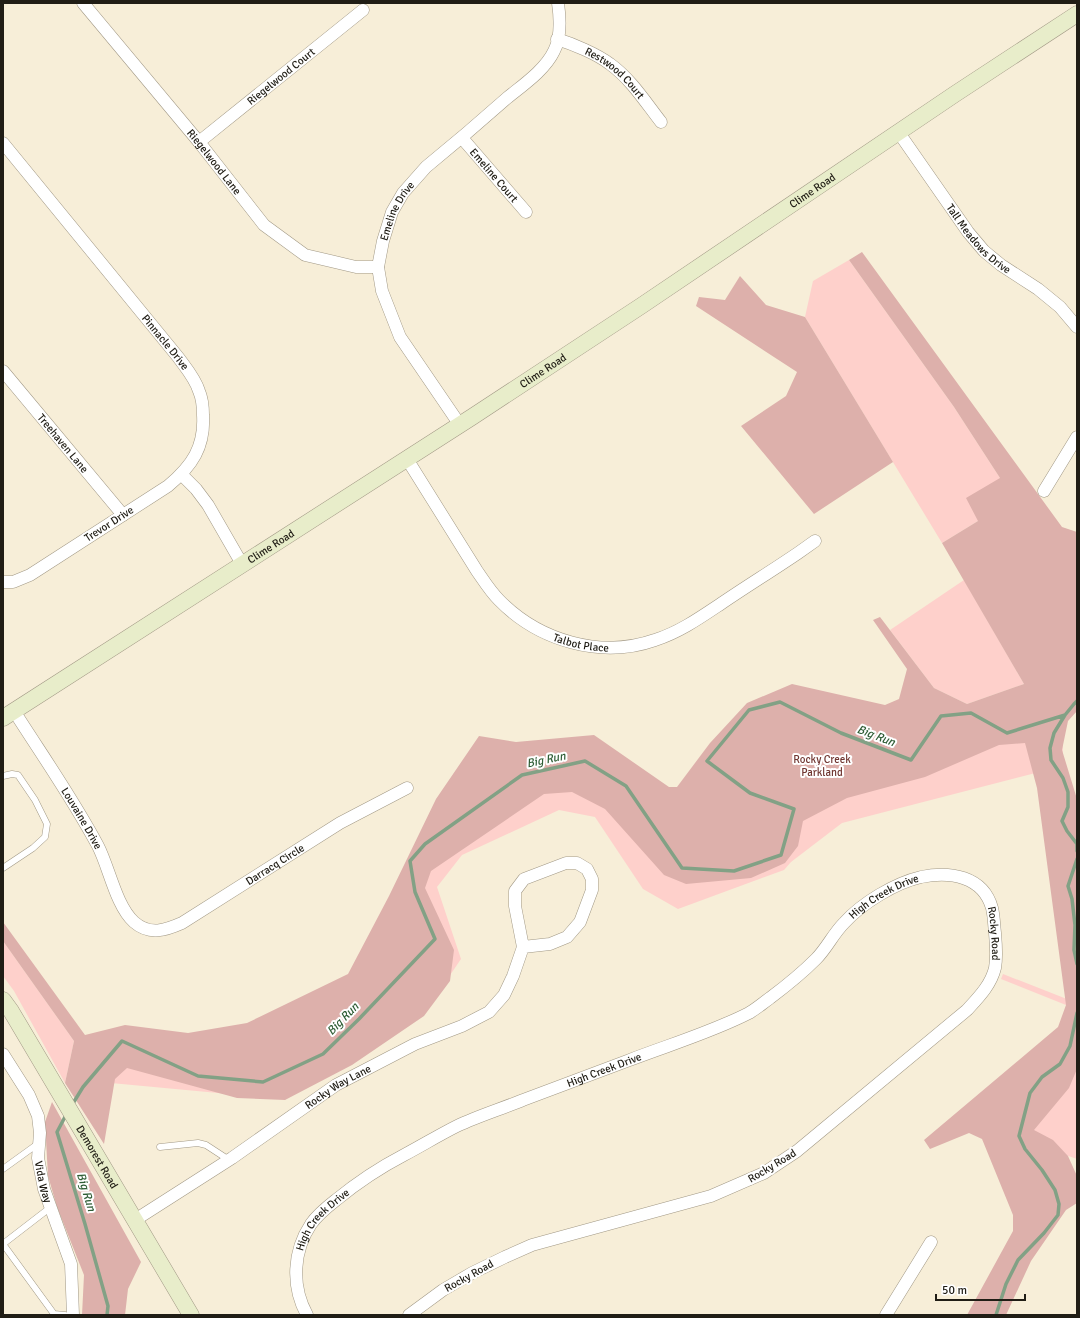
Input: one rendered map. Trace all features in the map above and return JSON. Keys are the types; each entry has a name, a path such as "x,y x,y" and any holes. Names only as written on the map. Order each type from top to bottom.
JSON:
{"main road":[{"name":"Clime Road","path":"9,715 460,425 641,306 1077,14"},
{"name":"Demorest Road","path":"3,1000 58,1089 191,1315"}],"street":[{"name":"Riegelwood Lane","path":"83,3 199,142 264,225 306,255 356,267 378,267"},
{"path":"558,3 560,25 558,39"},
{"name":"Riegelwood Court","path":"199,142 363,10"},
{"name":"Restwood Court","path":"558,39 573,44 610,64 625,78 661,122"},
{"name":"Emeline Drive","path":"460,425 400,337 382,291 378,267 383,241 390,220 403,193 426,167 462,138 540,69 555,50 558,39"},
{"name":"Tall Meadows Drive","path":"899,132 968,232 984,251 1001,265 1038,289 1060,308 1077,327"},
{"name":"Emeline Court","path":"462,138 526,212"},
{"name":"Pinnacle Drive","path":"3,144 173,351 194,380 200,392 202,406 203,424 201,443 193,460 182,475"},
{"name":"Treehaven Lane","path":"3,371 123,515"},
{"path":"1044,491 1077,437"},
{"name":"Talbot Place","path":"407,459 477,571 499,600 513,613 532,626 553,637 577,644 603,648 630,646 655,640 674,632 694,621 815,541"},
{"path":"182,475 196,489 208,505 242,564"},
{"name":"Trevor Drive","path":"3,582 13,582 36,571 168,486 182,475"},
{"name":"Louvaine Drive","path":"9,715 81,816 99,847 124,909 134,922 142,927"},
{"name":"Darracq Circle","path":"142,927 151,930 163,931 182,923 340,823 407,788"},
{"path":"566,863 577,863 587,869 592,879 592,890 580,922 567,936 550,944 523,948 515,906 515,891 524,879 566,863"},
{"name":"High Creek Drive","path":"307,1315 298,1290 296,1273 297,1256 303,1239 311,1224 321,1212 374,1171 457,1126 709,1031 751,1012 812,963 827,946 842,924 856,911 878,896 903,883 922,877 941,875 956,875 964,877 971,882"},
{"name":"Rocky Road","path":"409,1315 443,1290 472,1273 505,1257 532,1246 562,1237 711,1196 764,1173 797,1151 967,1010 984,992 994,970 996,944 994,918 992,907 987,897 980,888 971,882"},
{"name":"Rocky Way Lane","path":"135,1220 229,1160 336,1084 415,1044 462,1026 489,1012 504,995 513,976 523,948"},
{"name":"Vida Way","path":"3,1054 29,1095 38,1116 40,1133 38,1158 44,1189 71,1264 73,1315"},
{"path":"886,1315 931,1242"}],"lane":[{"path":"3,776 12,774 18,775 35,800 47,824 45,837 3,868"},
{"path":"3,1169 39,1143"},
{"path":"160,1147 198,1143 206,1145 229,1160"},
{"path":"51,1207 3,1244 54,1314 65,1315"}],"shaded area":[{"path":"849,260 954,407 1000,478 978,521 942,543 805,317 813,281"},
{"path":"964,580 1024,684 967,704 934,688 890,630"},
{"name":"Rocky Creek Parkland","path":"1062,702 1063,766 842,823 791,862 784,870 678,909 643,889 595,817 559,810 462,855 437,887 461,959 442,987 250,1096 111,1083 104,1054 257,1029 365,968 440,816 532,744 681,830 958,734"},
{"path":"3,941 74,1041 65,1083 14,991 3,976"},
{"path":"1003,974 1077,1003 1066,1005 1001,979"},
{"path":"1077,1013 1077,1159 1020,1139"}],"green space":[{"path":"862,252 1062,527 1077,532 1077,711 1068,721 1062,750 1077,799 1077,1069 1069,1088 1034,1130 1053,1140 1068,1156 1077,1176 1077,1203 1066,1210 1031,1261 1006,1315 967,1315 1013,1231 1013,1215 982,1139 969,1133 930,1149 924,1140 1058,1027 1066,1005 1037,788 1025,743 999,745 925,777 847,798 803,821 798,846 785,863 751,878 686,884 664,875 605,809 572,792 544,794 431,871 425,888 454,950 450,981 424,1016 352,1065 285,1100 237,1098 127,1068 115,1079 104,1144 65,1083 74,1041 3,941 3,922 85,1035 125,1025 188,1033 247,1023 348,974 389,896 436,799 479,736 516,742 594,735 669,787 677,787 710,743 747,703 792,684 885,705 899,699 907,669 873,620 880,617 934,688 967,704 1024,684 942,543 978,521 966,498 1000,478 954,407 849,260"},
{"path":"740,276 766,305 805,317 893,462 814,514 741,426 786,396 797,372 696,306 699,297 725,300"},
{"path":"52,1102 141,1262 128,1289 125,1315 82,1315 84,1275 57,1207 48,1176 45,1122"}],"waterway":[{"path":"1077,701 1065,715 1054,733 1050,748 1051,760 1063,778 1068,792 1068,807 1062,821 1067,831 1077,844 1077,851"},
{"name":"Big Run","path":"72,1105 83,1087 122,1041 198,1076 263,1082 323,1054 359,1019 435,939 415,892 410,861 425,844 522,775 585,761 626,786 682,868 734,871 781,855 794,809 750,793 707,761 749,710 780,702 841,733 911,760 941,716 971,713 1007,733 1065,715"},
{"path":"1077,859 1068,886 1072,899 1075,925 1074,950 1077,964"},
{"path":"996,1315 1006,1284 1018,1260 1044,1233 1058,1215 1059,1204 1055,1190 1042,1170 1025,1149 1019,1136 1030,1093 1042,1077 1060,1064 1070,1046 1077,1013"},
{"name":"Big Run","path":"66,1115 57,1132 108,1306 107,1315"}]}
